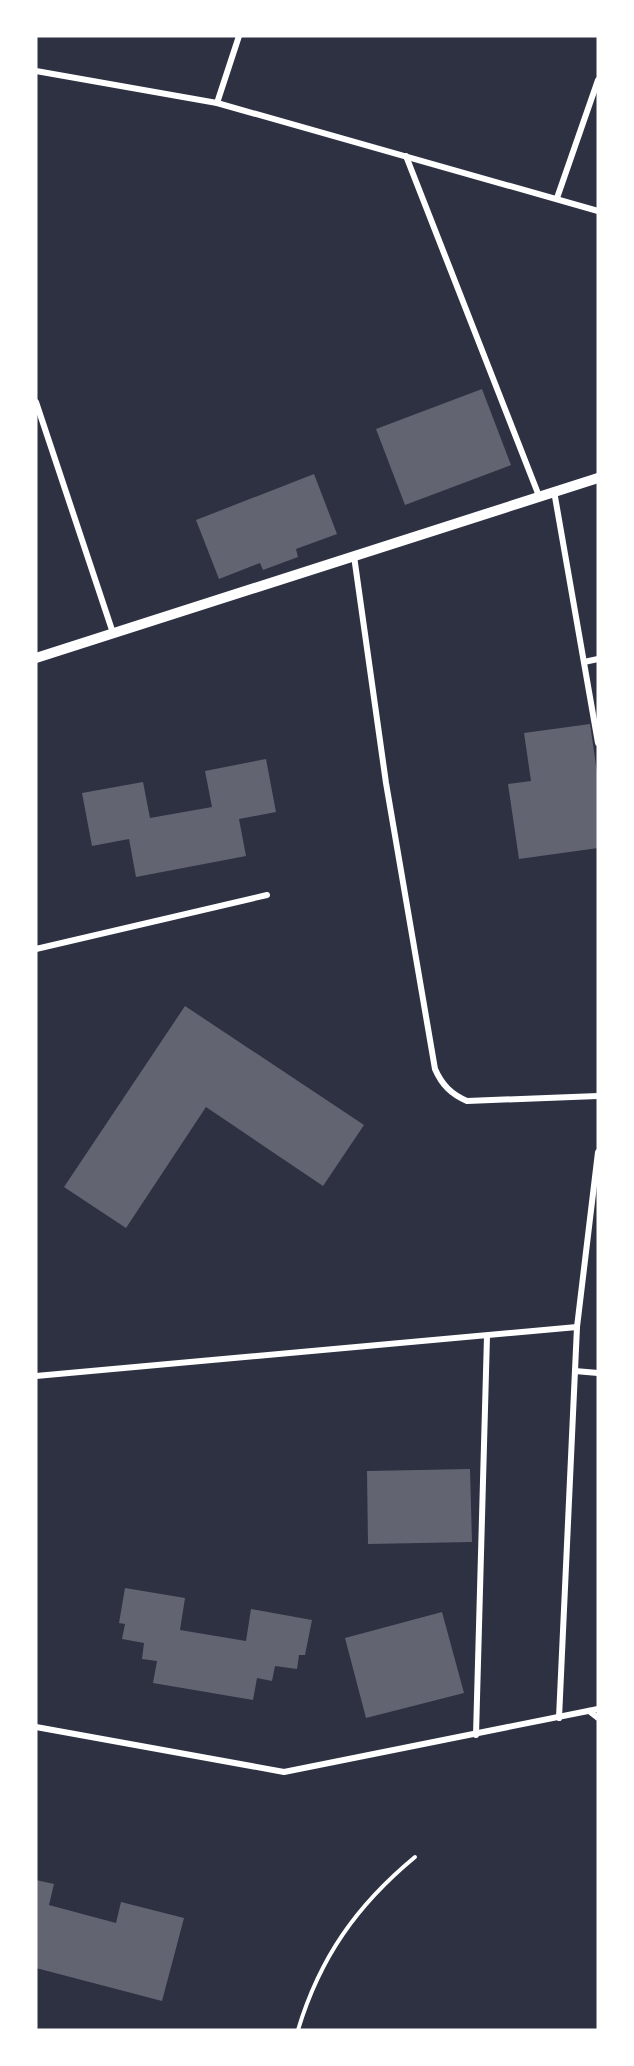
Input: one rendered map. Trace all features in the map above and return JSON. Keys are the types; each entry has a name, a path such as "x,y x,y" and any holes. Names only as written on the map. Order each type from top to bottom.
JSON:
{"street":[{"path":"217,103 239,36"},
{"path":"36,71 217,103 598,211"},
{"path":"556,198 598,80"},
{"path":"406,156 539,496"},
{"path":"36,402 113,633"},
{"path":"36,658 598,478"},
{"path":"554,492 598,743"},
{"path":"354,556 386,783 433,1057 440,1079 456,1097 467,1101 598,1096"},
{"path":"584,662 598,659"},
{"path":"36,949 267,895"},
{"path":"559,1718 577,1327 598,1152"},
{"path":"36,1376 577,1327"},
{"path":"476,1735 487,1336"},
{"path":"575,1371 598,1372"},
{"path":"36,1727 284,1772 598,1709"},
{"path":"589,1711 598,1718"}],"path":[{"path":"298,2030 314,1988 342,1934 363,1905 388,1879 415,1857"}],"building":[{"path":"482,389 511,465 405,505 376,429"},
{"path":"314,474 337,534 296,549 298,557 263,570 260,563 219,579 196,520"},
{"path":"590,724 598,779 598,848 519,859 508,784 531,781 524,733"},
{"path":"266,759 276,812 239,819 246,856 136,877 129,839 92,846 82,793 143,782 150,818 212,807 205,771"},
{"path":"185,1006 364,1125 323,1186 206,1107 126,1228 64,1187"},
{"path":"470,1469 472,1542 368,1544 367,1471"},
{"path":"125,1588 185,1598 180,1630 246,1641 251,1609 312,1620 305,1655 299,1655 297,1669 275,1666 272,1681 257,1678 253,1700 153,1683 157,1661 142,1659 144,1643 122,1639 125,1624 119,1623"},
{"path":"442,1612 464,1693 366,1718 345,1638"},
{"path":"36,1880 54,1884 49,1905 116,1923 121,1902 184,1918 162,2001 36,1968"}]}
